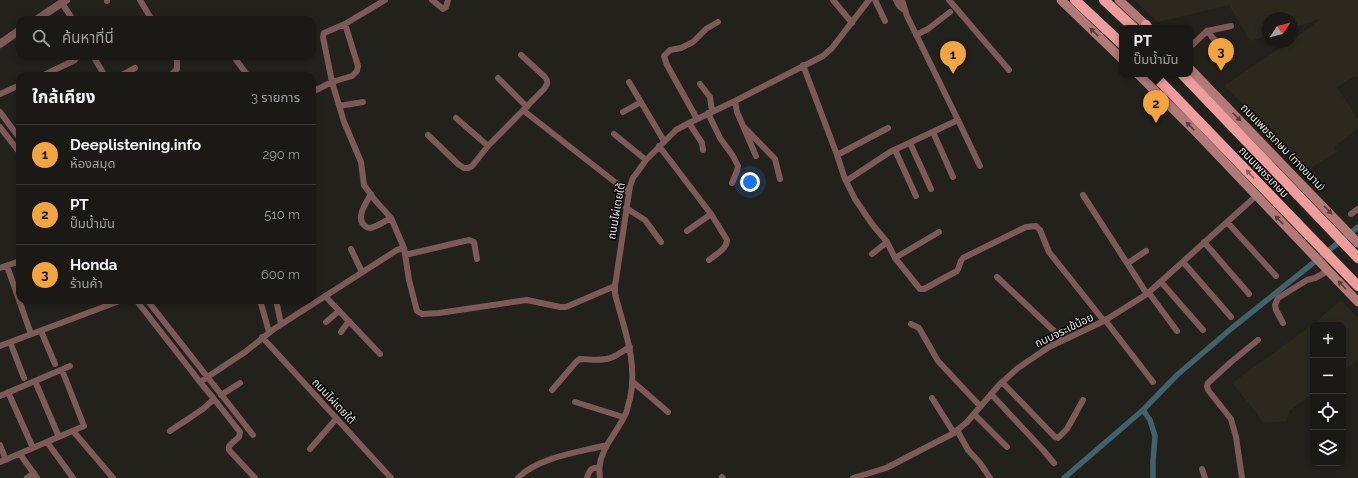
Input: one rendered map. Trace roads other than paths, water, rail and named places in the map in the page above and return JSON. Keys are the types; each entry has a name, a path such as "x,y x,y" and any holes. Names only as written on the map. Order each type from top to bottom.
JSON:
{"highway":[{"path":"1075,0 1119,41"},
{"path":"1104,0 1131,25"},
{"name":"ถนนเพชรเกษม","path":"1155,77 1231,154 1311,245 1333,261 1358,286"},
{"name":"ถนนเพชรเกษม","path":"1185,77 1358,258"}],"main road":[{"path":"1061,0 1119,56"},
{"path":"1119,0 1146,25"},
{"name":"ถนนเพชรเกษม (ทางขนาน)","path":"1193,72 1356,241"},
{"path":"1141,77 1193,129 1256,196 1311,245 1327,269 1358,302"}],"street":[{"path":"140,0 150,16"},
{"path":"385,0 344,24 324,33 323,37 332,82 339,106 361,162 364,185 391,218 404,252 413,300 417,312 422,314 439,313 527,300 566,307 615,286"},
{"path":"432,0 443,9 446,7 448,0"},
{"path":"833,0 852,23"},
{"name":"ถนนไผ่เตยใต้","path":"598,468 607,445 626,412 633,382 630,347 615,294 615,286 626,208 633,178 646,160 676,130 815,60 832,48 869,0"},
{"path":"875,0 885,21"},
{"path":"896,0 903,4 916,35 980,166"},
{"path":"949,0 1009,70"},
{"path":"43,16 64,1 71,16"},
{"path":"916,35 928,29 950,12"},
{"path":"697,119 667,65 664,56 670,50 681,48 693,42 706,29 718,22"},
{"path":"316,90 332,82 356,74 358,66 344,24"},
{"path":"1193,44 1207,31 1231,26"},
{"path":"1207,31 1230,58"},
{"path":"0,44 16,33"},
{"path":"428,135 458,164 464,168 472,166 488,146 526,109 547,84 547,80 521,55"},
{"path":"50,72 75,60"},
{"path":"95,60 103,72"},
{"path":"174,72 177,69 177,60"},
{"path":"236,60 245,72"},
{"path":"803,65 846,181 855,199 887,242 895,258 920,289 922,290 957,271 963,258 1026,227 1036,226 1040,230 1049,252 1153,382"},
{"path":"127,72 134,68"},
{"path":"498,78 526,109 629,193"},
{"path":"629,82 661,144 724,234 727,243 722,250 709,260"},
{"path":"700,84 710,97 710,112 720,138 738,166 732,183"},
{"path":"0,94 16,88"},
{"path":"735,101 735,107 756,156"},
{"path":"339,106 363,102"},
{"path":"623,112 640,102"},
{"path":"0,112 16,133"},
{"path":"456,118 488,146"},
{"path":"846,181 895,150 958,120"},
{"path":"689,123 702,144 703,150"},
{"path":"743,126 775,159 780,179"},
{"path":"0,127 16,147"},
{"path":"837,155 888,128"},
{"path":"933,132 953,177"},
{"path":"614,134 646,160"},
{"path":"910,143 931,189"},
{"path":"895,150 916,196"},
{"path":"371,194 361,212 360,220 366,228 370,228 391,218"},
{"path":"1084,195 1128,264 1177,331"},
{"name":"ถนนจระเข้น้อย","path":"853,478 886,468 956,431 974,414 1002,382 1039,352 1105,321 1148,293 1256,196"},
{"path":"626,208 645,220 661,242"},
{"path":"1351,214 1358,209"},
{"path":"687,231 711,214"},
{"path":"1227,222 1276,276"},
{"path":"895,258 939,232"},
{"path":"316,300 325,296 394,251 404,252 472,240 474,242 477,259"},
{"path":"872,254 887,242"},
{"path":"1204,242 1249,294"},
{"path":"351,249 362,272"},
{"path":"1128,264 1146,251"},
{"path":"1183,262 1231,317"},
{"path":"0,268 16,263"},
{"path":"7,266 16,292"},
{"path":"1283,323 1275,306 1278,298 1307,280 1315,278 1327,269"},
{"path":"997,277 1054,331 1062,341"},
{"path":"1161,282 1202,330"},
{"path":"325,296 380,354"},
{"path":"20,304 31,334"},
{"path":"0,345 111,304"},
{"path":"139,304 240,432 239,437 229,446 229,450 255,478"},
{"path":"150,304 253,435"},
{"path":"261,304 269,332"},
{"path":"277,304 283,323"},
{"path":"280,304 283,323"},
{"path":"200,382 245,352 269,332 309,304"},
{"path":"326,322 339,311"},
{"path":"341,332 349,321"},
{"path":"910,324 919,328 938,361 980,406"},
{"path":"41,330 55,364"},
{"name":"ถนนไผ่เตยใต้","path":"262,338 391,478"},
{"path":"1242,478 1236,437 1231,419 1208,390 1207,386 1208,383 1231,362 1258,340"},
{"path":"10,342 24,378"},
{"path":"552,390 580,359 607,359 614,357 624,349 630,347"},
{"path":"0,396 70,366"},
{"path":"0,445 3,461 84,426 62,370"},
{"path":"35,381 59,437"},
{"path":"633,382 668,412"},
{"path":"1002,382 1055,437 1058,438 1067,428 1084,400"},
{"path":"221,395 240,383"},
{"path":"8,392 33,448"},
{"path":"990,394 1054,463"},
{"path":"932,398 968,450 980,463 990,478"},
{"path":"170,431 203,409 214,399"},
{"path":"575,402 623,417"},
{"path":"974,414 1007,448"},
{"path":"310,449 336,418"},
{"path":"73,431 113,478"},
{"path":"47,442 73,478"},
{"path":"520,477 548,460 607,445"},
{"path":"20,454 36,476 27,478"},
{"path":"587,478 588,473 594,468 598,468 600,478"},
{"path":"1202,469 1205,478"}],"waterway":[{"path":"1064,478 1143,410 1177,375 1232,328 1358,227"},
{"path":"1143,410 1150,420 1155,436 1153,478"}],"place":[{"name":"Honda","path":"1221,71"},
{"name":"Deeplistening.info","path":"953,74"},
{"name":"PT","path":"1156,123"}]}
